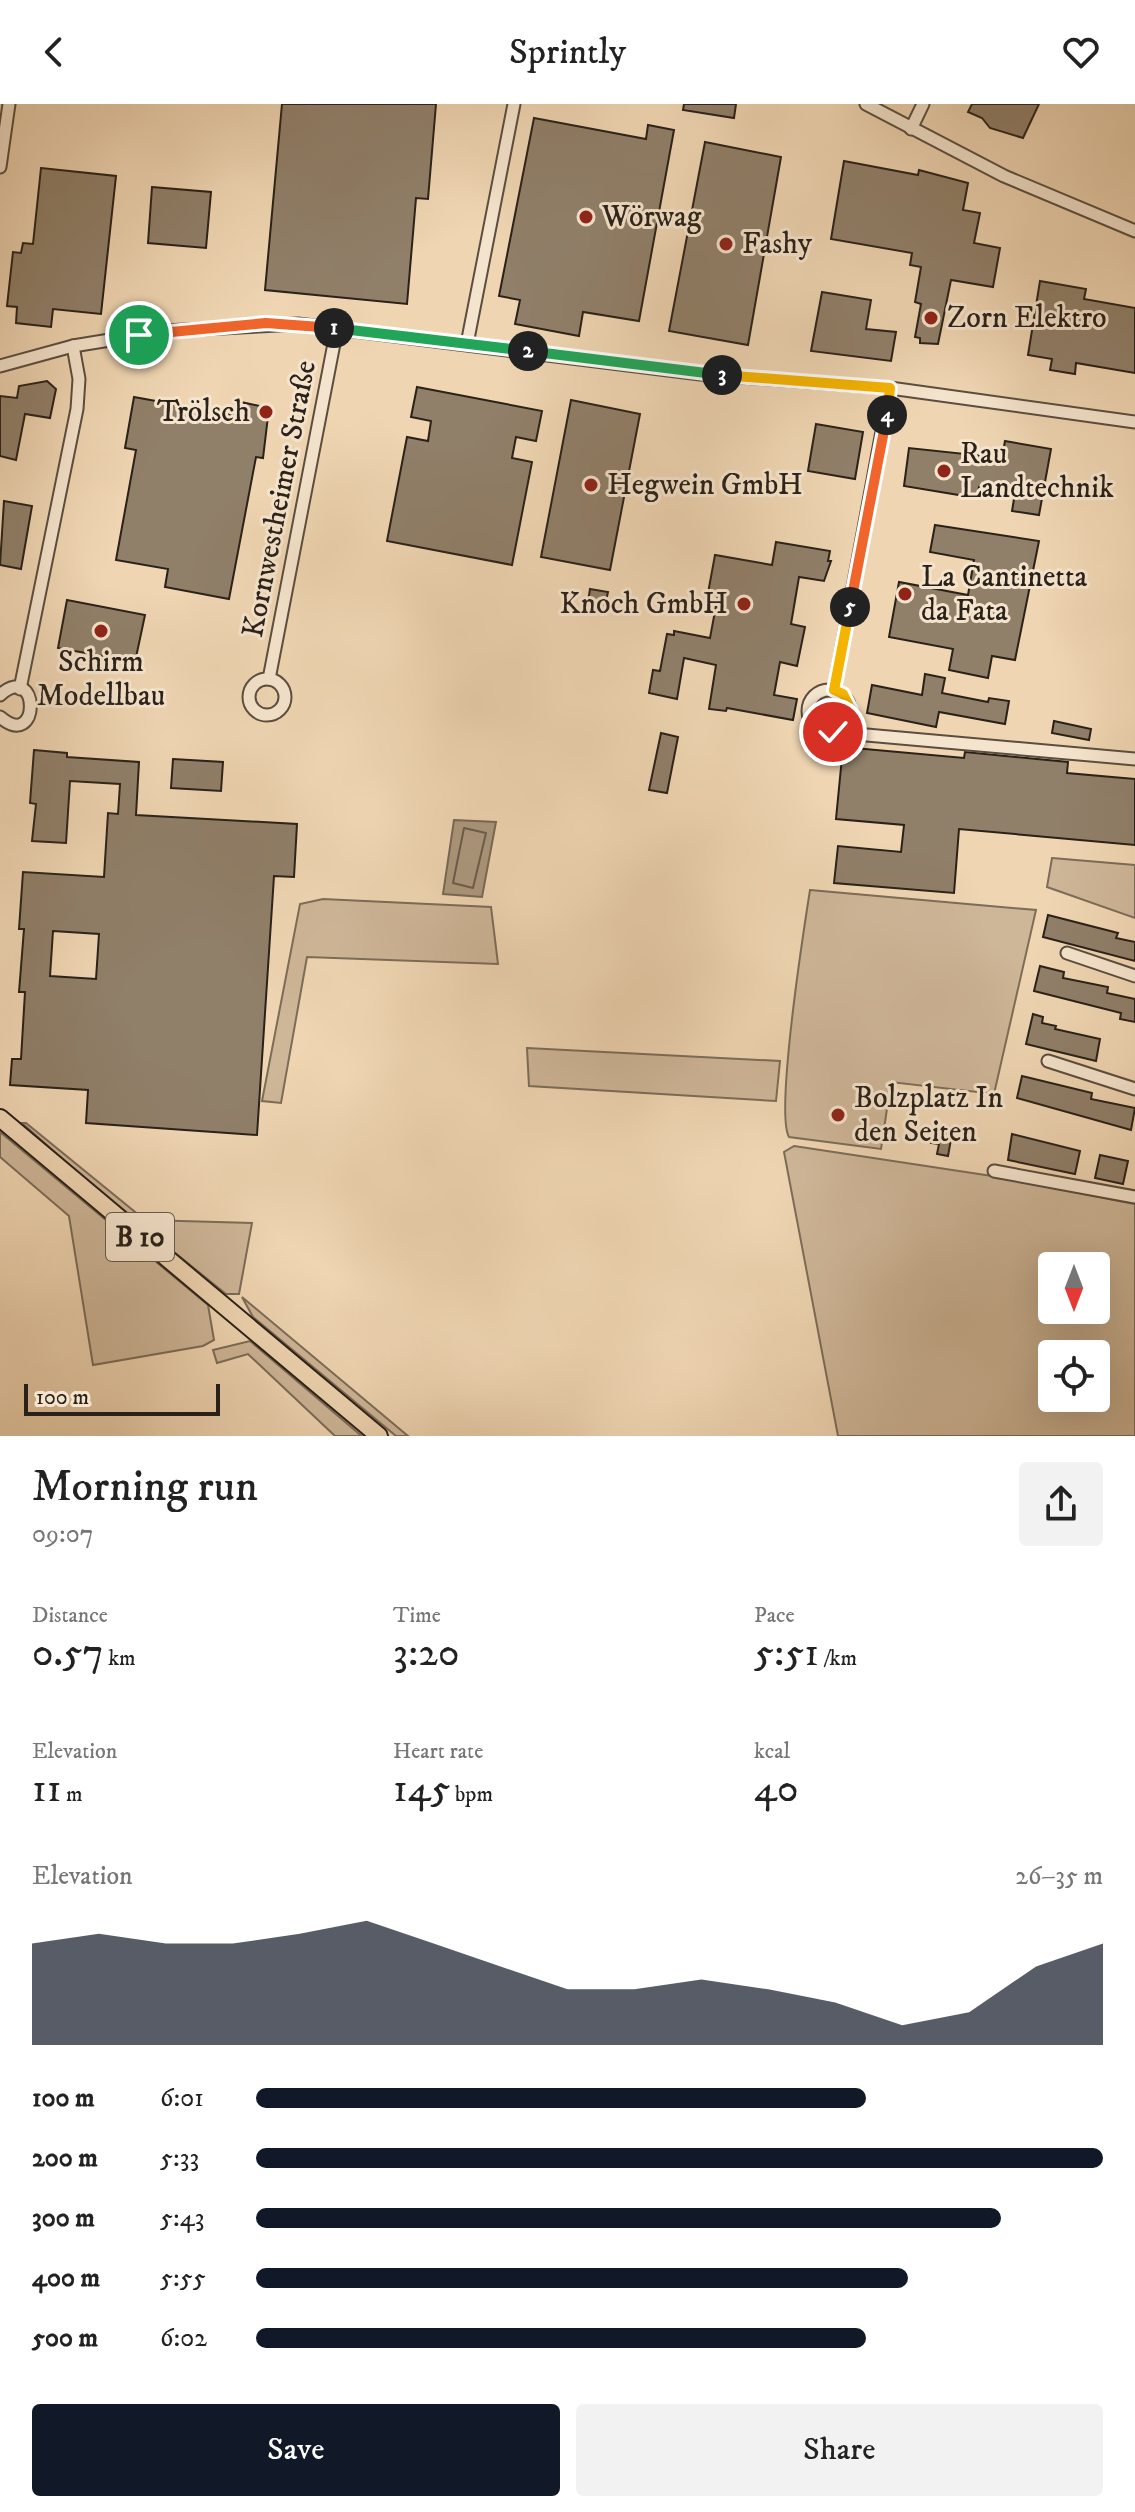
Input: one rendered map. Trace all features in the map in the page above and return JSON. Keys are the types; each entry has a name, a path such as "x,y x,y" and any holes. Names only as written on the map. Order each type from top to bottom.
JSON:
{"main road":[{"name":"B 10","path":"0,1118 379,1436"}],"street":[{"path":"0,167 9,104"},
{"path":"467,344 514,104"},
{"path":"866,104 1004,176 1135,231"},
{"path":"911,129 923,104"},
{"name":"Kornwestheimer Straße","path":"0,366 73,346 165,331 238,325 337,328 700,374 890,388 1135,422"},
{"name":"Kornwestheimer Straße","path":"269,679 337,328"},
{"path":"20,689 77,409 79,379 73,346"},
{"path":"834,690 890,388"},
{"path":"0,695 8,689 20,689 31,701 29,717 14,724 0,717"},
{"path":"833,732 843,727 851,710 843,694 834,690 817,694 808,710 815,726 833,732 1135,759"},
{"path":"1067,953 1135,976"},
{"path":"1048,1061 1135,1089"},
{"path":"994,1171 1135,1197"}],"shaded area":[{"path":"1052,858 1135,865 1135,918 1047,887"},
{"path":"810,890 1036,910 994,1094 891,1082 881,1149 789,1137 786,1121 788,1058"},
{"path":"323,899 491,907 498,964 307,957 281,1103 262,1101 300,904"},
{"path":"527,1048 780,1061 776,1101 529,1086"},
{"path":"22,1123 26,1123 145,1220 252,1223 239,1294 226,1294 97,1190"},
{"path":"0,1132 208,1305 214,1340 203,1346 93,1365 69,1216 0,1157"},
{"path":"794,1146 992,1176 1135,1204 1135,1436 838,1436 784,1152"},
{"path":"242,1297 408,1436 396,1436 253,1317"},
{"path":"250,1341 362,1436 335,1436 248,1354 217,1363 213,1350"}],"water":[{"path":"454,820 496,822 482,897 443,894"}],"building":[{"path":"282,104 436,104 428,199 416,198 407,304 265,290"},
{"path":"684,104 736,104 734,118 683,110"},
{"path":"972,104 1039,104 1023,138 990,128 982,118 968,112"},
{"name":"Wörwag","path":"534,118 646,139 648,125 674,130 639,321 583,312 579,336 515,324 520,300 499,296"},
{"name":"Fashy","path":"705,142 781,157 748,345 669,331"},
{"path":"844,161 918,175 919,170 968,183 963,210 980,213 974,243 1000,248 993,287 951,280 938,344 920,343 920,338 915,337 921,304 915,302 921,267 910,265 912,253 831,239"},
{"path":"41,168 116,176 101,314 53,309 51,327 16,323 17,307 7,306 13,252 21,253 23,243 33,244"},
{"path":"152,187 211,192 206,248 148,243"},
{"path":"1040,281 1086,289 1084,299 1135,308 1135,373 1076,363 1075,374 1050,370 1052,359 1028,355"},
{"path":"822,292 871,300 866,329 896,332 891,361 811,351"},
{"path":"47,381 56,389 50,418 25,414 16,460 0,456 0,396 17,398 19,386"},
{"path":"417,387 542,411 536,441 516,437 512,458 532,462 512,565 387,541 407,437 428,441 431,421 411,417"},
{"path":"134,397 238,416 241,402 269,408 263,458 256,457 229,599 165,587 168,569 116,560 136,450 125,448"},
{"name":"Hegwein GmbH","path":"571,400 640,414 610,570 541,557"},
{"path":"816,424 863,432 855,479 808,471"},
{"path":"1005,441 1051,449 1039,515 1012,511 1015,493 979,487 977,498 904,486 909,448 1002,458"},
{"path":"4,501 32,506 21,569 0,565"},
{"path":"935,525 1039,541 1015,660 992,656 988,678 949,670 953,649 889,637 899,582 968,595 974,560 930,552"},
{"path":"776,542 830,551 828,561 831,561 824,581 799,577 791,624 805,627 797,666 780,662 774,695 797,699 793,720 727,708 726,711 709,709 716,665 684,658 677,699 649,693 653,670 660,671 667,634 674,635 674,631 710,638 718,595 708,593 715,555 772,565"},
{"path":"590,589 608,592 605,605 588,602"},
{"name":"Schirm Modellbau","path":"67,600 145,615 135,662 58,648"},
{"path":"925,674 945,678 942,693 988,702 989,698 1009,701 1005,724 939,712 936,727 867,713 872,685 922,695"},
{"path":"1054,721 1091,729 1089,740 1052,733"},
{"path":"661,733 678,737 667,793 649,790"},
{"path":"843,747 964,758 965,752 1068,762 1067,773 1135,779 1135,845 959,829 954,893 834,883 838,846 901,852 904,825 836,819"},
{"path":"34,750 67,753 67,757 139,762 136,815 297,824 294,877 274,876 257,1135 86,1123 88,1090 10,1085 12,1059 21,1059 25,992 19,992 24,929 19,929 23,872 104,877 108,813 118,814 120,784 70,781 66,843 32,841 36,804 30,803","holes":["53,931 99,934 96,979 50,976"]},
{"path":"173,759 223,762 221,791 171,788"},
{"path":"1048,915 1118,933 1116,938 1135,942 1135,961 1043,937"},
{"path":"1040,966 1064,972 1063,978 1108,987 1107,993 1135,999 1135,1022 1120,1019 1121,1013 1034,991"},
{"path":"1033,1014 1043,1017 1042,1023 1056,1026 1055,1029 1100,1039 1096,1061 1026,1044"},
{"path":"1022,1076 1092,1093 1091,1099 1135,1108 1131,1130 1017,1098"},
{"path":"934,1125 953,1128 948,1156 937,1154 939,1144 931,1143"},
{"path":"1012,1134 1080,1151 1075,1174 1008,1160"},
{"path":"1100,1155 1128,1161 1123,1184 1095,1178"}],"place":[{"name":"Wörwag","path":"586,217"},
{"name":"Fashy","path":"726,244"},
{"name":"Zorn Elektro","path":"931,318"},
{"name":"Trölsch","path":"266,412"},
{"name":"Rau Landtechnik","path":"944,471"},
{"name":"Hegwein GmbH","path":"591,485"},
{"name":"La Cantinetta da Fata","path":"905,594"},
{"name":"Knoch GmbH","path":"744,604"},
{"name":"Schirm Modellbau","path":"101,631"},
{"name":"Bolzplatz In den Seiten","path":"838,1115"}],"route":[{"path":"139,335 266,323 298,324 700,374 890,388 834,690 843,694 851,710 843,727 833,732"}]}
